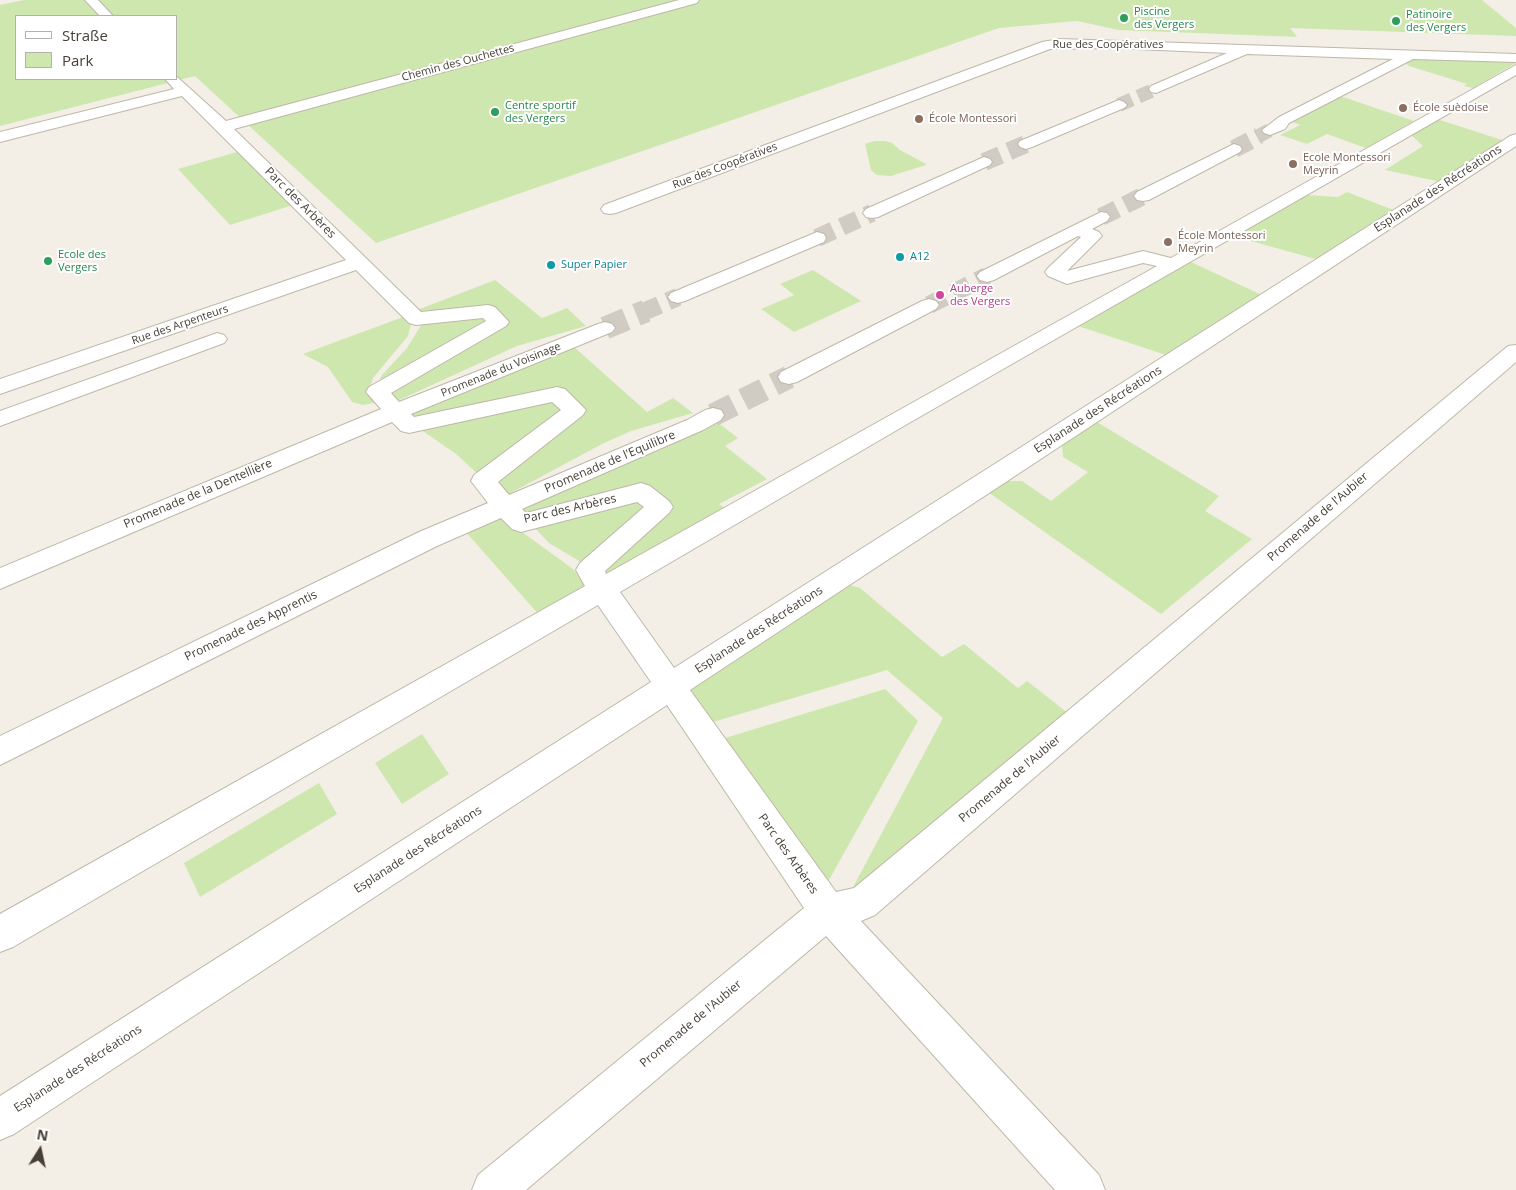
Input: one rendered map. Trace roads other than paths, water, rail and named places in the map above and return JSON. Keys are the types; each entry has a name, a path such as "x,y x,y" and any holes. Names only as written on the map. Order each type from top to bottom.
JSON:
{"street":[{"path":"91,0 106,15"},
{"name":"Chemin des Ouchettes","path":"223,127 693,0"},
{"name":"Rue des Coopératives","path":"610,209 1047,45 1060,43 1114,44 1411,56 1516,58"},
{"path":"1156,89 1249,49"},
{"path":"1270,130 1279,126 1284,120 1411,56"},
{"path":"0,934 1516,69"},
{"name":"Parc des Arbères","path":"173,80 223,127 416,319 488,311 499,322 377,392 409,426 557,394 575,410 483,481 505,507 522,523 641,492 660,507 589,570 828,912 1084,1190"},
{"path":"0,137 185,91"},
{"path":"1026,144 1119,105"},
{"name":"Esplanade des Récréations","path":"0,1120 1516,139"},
{"path":"1143,196 1234,149"},
{"path":"872,213 984,162"},
{"path":"987,276 1101,217"},
{"path":"1078,229 1093,236 1055,272 1067,278 1143,258 1174,264"},
{"path":"678,297 817,238"},
{"name":"Rue des Arpenteurs","path":"0,388 359,262"},
{"path":"789,377 929,305"},
{"name":"Promenade du Voisinage","path":"396,413 605,328"},
{"path":"0,419 217,339"},
{"name":"Promenade de l'Aubier","path":"493,1190 806,928 828,912 863,903 1516,350"},
{"name":"Promenade de la Dentellière","path":"0,579 330,438 396,413"},
{"name":"Promenade de l'Equilibre","path":"505,507 695,425 712,415"},
{"name":"Promenade des Apprentis","path":"0,751 428,539 505,507"}],"tunnel":[{"path":"1119,105 1156,89"},
{"path":"1257,137 1270,130"},
{"path":"1234,149 1259,136"},
{"path":"984,162 1026,144"},
{"path":"1101,217 1143,196"},
{"path":"817,238 872,213"},
{"path":"929,305 987,276"},
{"path":"643,312 678,297"},
{"path":"605,328 646,311"},
{"path":"713,415 789,377"}],"place":[{"name":"Piscine des Vergers","path":"1124,18"},
{"name":"Patinoire des Vergers","path":"1396,21"},
{"name":"École suèdoise","path":"1403,108"},
{"name":"Centre sportif des Vergers","path":"495,112"},
{"name":"École Montessori","path":"919,119"},
{"name":"Ecole Montessori Meyrin","path":"1293,164"},
{"name":"École Montessori Meyrin","path":"1168,242"},
{"name":"A12","path":"900,257"},
{"name":"Ecole des Vergers","path":"48,261"},
{"name":"Super Papier","path":"551,265"},
{"name":"Auberge des Vergers","path":"940,295"}]}
